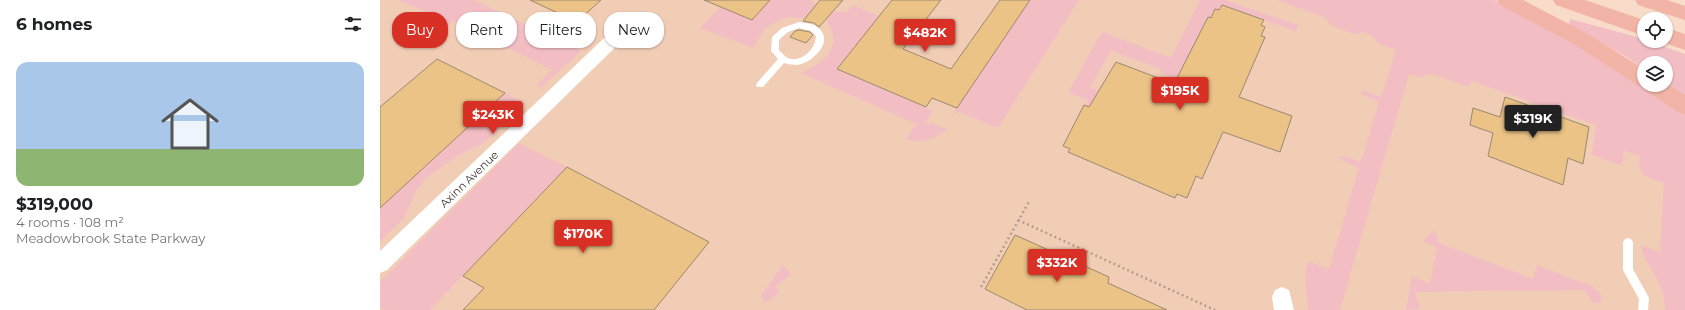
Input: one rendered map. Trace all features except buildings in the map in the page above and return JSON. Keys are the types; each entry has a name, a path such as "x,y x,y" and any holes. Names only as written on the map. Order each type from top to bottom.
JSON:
{"highway":[{"path":"1507,0 1579,38 1637,75"},
{"path":"1563,0 1637,26"},
{"path":"1645,0 1685,13"},
{"path":"1673,38 1685,42"},
{"path":"1664,92 1685,106"}],"street":[{"name":"Axinn Avenue","path":"380,264 605,48"}],"lane":[{"path":"799,25 812,27 818,31 821,36 821,42 819,49 814,55 798,61 783,59 775,51 774,45 775,40 785,30 799,25"},
{"path":"760,85 783,59"},
{"path":"1628,242 1628,270 1644,298 1643,310"}],"path":[{"path":"981,287 1030,200"},
{"path":"1018,220 1215,310"}],"shaded area":[{"path":"380,0 1291,0 1685,145 1685,310 380,310"},
{"path":"396,0 474,0 499,12 456,12 456,22 453,21 448,25 448,12 429,12"},
{"path":"770,0 812,0 817,7 806,18 788,17 765,28 753,48 700,28 720,7 751,20"},
{"path":"1030,0 1079,0 998,128 959,112 953,114"},
{"path":"1200,0 1225,0 1298,25 1295,31 1222,5 1219,10 1215,9 1211,18 1208,17 1177,79 1160,73 1161,69 1111,51 1090,87 1100,91 1150,132 1085,107 1088,100 1070,93 1069,91 1101,33 1103,32 1171,58"},
{"path":"1276,0 1494,0 1569,39 1624,72 1637,81 1637,92 1652,92 1685,115 1685,310 1665,310 1665,302 1661,287 1642,253 1642,247 1645,246 1660,252 1664,183 1644,176 1640,169 1639,156 1624,151 1623,162 1619,165 1592,155 1596,125 1471,81 1469,87 1435,75 1427,74 1421,78 1409,74 1340,310 1308,310 1305,275 1307,263 1311,262 1329,269 1359,168 1343,161 1340,158 1344,156 1361,162 1379,102 1363,95 1360,92 1365,91 1381,97 1396,50 1379,44 1373,36 1364,32 1355,34 1332,26 1324,17"},
{"path":"853,5 879,16 837,69 933,111 924,124 931,123 947,129 942,133 923,141 906,139 914,127 918,125 801,73 818,64 830,52 833,38 831,29 826,19 829,12 847,12"},
{"path":"1570,19 1637,37 1637,48 1668,48 1685,54 1685,96 1673,88 1673,56 1637,56 1637,64 1569,25"},
{"path":"517,20 525,24 525,48 575,48 581,51 541,88 536,85 552,70 508,48 517,48"},
{"path":"505,93 525,104 484,143 457,156 425,179 416,191 404,218 380,241 380,208"},
{"path":"519,143 567,167 430,310 385,310 380,307 380,282"},
{"path":"1435,230 1439,243 1533,279 1537,265 1594,287 1600,293 1602,299 1600,303 1593,303 1584,290 1415,292 1420,309 1406,310 1412,276 1430,284 1437,248 1423,241"},
{"path":"783,265 791,275 776,286 779,293 765,303 761,295"}]}
